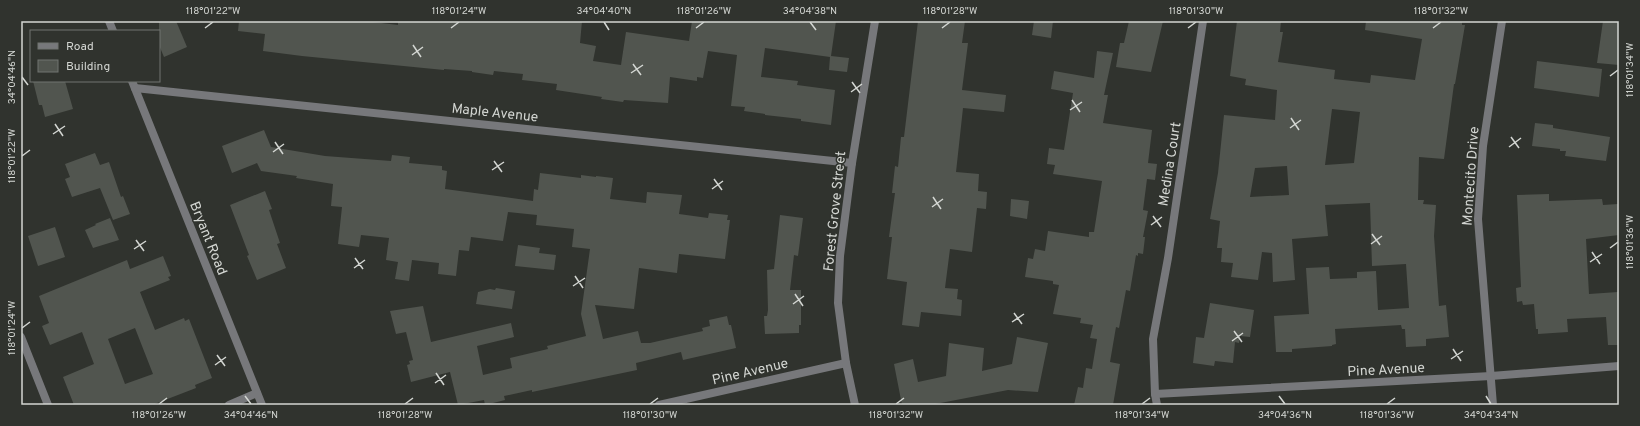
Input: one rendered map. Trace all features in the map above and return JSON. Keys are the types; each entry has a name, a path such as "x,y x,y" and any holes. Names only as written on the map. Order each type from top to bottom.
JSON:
{"street":[{"name":"Forest Grove Street","path":"855,405 846,363 838,302 840,256 852,163 875,21"},
{"name":"Medina Court","path":"1157,405 1155,394 1153,339 1168,258 1203,21"},
{"name":"Montecito Drive","path":"1492,405 1478,219 1483,146 1502,21"},
{"name":"Maple Avenue","path":"134,84 852,163"},
{"name":"Bryant Road","path":"134,84 262,405"},
{"path":"21,336 48,405"},
{"name":"Pine Avenue","path":"659,405 846,363"},
{"name":"Pine Avenue","path":"1155,394 1491,376 1619,366"},
{"path":"229,405 257,393"}],"building":[{"path":"159,21 176,21 187,47 164,57 160,47"},
{"path":"239,21 365,21 398,25 398,21 582,21 580,43 596,46 593,61 621,65 626,32 689,41 692,21 836,21 831,56 849,58 847,72 829,70 830,57 765,48 761,77 798,81 797,85 835,90 831,125 801,121 801,119 765,115 744,111 745,107 731,106 737,55 708,51 703,78 697,77 697,81 670,77 668,103 624,100 623,102 601,99 602,97 556,90 557,84 522,80 523,74 494,71 493,75 472,71 444,70 263,51 265,34 238,31"},
{"path":"918,21 965,21 962,43 968,43 962,90 1006,95 1004,112 963,108 956,172 979,174 978,191 987,192 986,209 977,208 972,252 950,249 945,288 958,289 957,299 962,300 961,316 921,312 919,327 902,325 907,282 887,279 892,237 889,237 895,193 892,193 895,166 898,167 901,137 904,137"},
{"path":"1034,21 1053,21 1051,38 1032,35"},
{"path":"1129,21 1163,21 1151,72 1116,67 1120,43 1124,43"},
{"path":"1237,21 1281,21 1280,32 1283,32 1278,62 1335,70 1334,79 1370,83 1371,75 1415,80 1422,39 1365,30 1366,21 1462,21 1462,25 1465,25 1454,84 1444,159 1419,157 1418,200 1424,200 1423,204 1436,205 1434,236 1439,306 1446,305 1449,337 1426,339 1426,346 1406,347 1405,329 1402,329 1401,325 1335,329 1336,344 1332,346 1292,349 1292,352 1276,352 1274,316 1309,314 1306,268 1329,267 1330,279 1357,278 1357,272 1376,271 1378,310 1409,308 1406,264 1372,266 1370,203 1325,205 1328,236 1292,239 1295,280 1273,282 1272,253 1262,252 1258,280 1231,277 1233,263 1221,262 1222,248 1217,248 1220,221 1210,219 1218,173 1224,115 1275,120 1277,90 1245,85 1246,79 1230,76","holes":["1332,109 1360,112 1354,163 1325,165","1287,166 1289,195 1250,197 1255,168"]},
{"path":"1603,21 1619,21 1619,65 1597,63"},
{"path":"1097,51 1113,53 1104,95 1108,95 1103,123 1152,130 1148,163 1157,164 1155,180 1147,179 1143,210 1148,211 1143,237 1145,237 1143,254 1138,253 1138,256 1136,255 1130,291 1126,290 1119,328 1116,327 1110,362 1120,364 1113,405 1074,405 1078,387 1083,388 1086,368 1092,369 1097,339 1090,338 1093,325 1080,323 1081,318 1053,314 1059,285 1053,284 1053,281 1025,277 1028,258 1033,259 1035,249 1045,251 1048,231 1089,237 1089,232 1094,232 1102,181 1053,174 1055,165 1047,164 1049,148 1064,150 1073,93 1051,89 1054,71 1094,78"},
{"path":"1537,61 1602,69 1599,97 1534,88"},
{"path":"33,82 65,82 73,109 45,117 42,105 39,105"},
{"path":"1535,123 1553,125 1553,128 1610,137 1606,161 1565,156 1566,151 1560,151 1560,149 1532,146"},
{"path":"264,130 271,147 325,156 391,161 392,155 410,157 409,163 442,166 442,170 447,171 445,189 533,201 534,189 538,190 540,173 581,178 581,175 596,176 613,178 610,199 646,203 647,192 682,195 679,214 708,218 709,213 728,215 727,220 730,220 725,259 679,254 677,273 639,268 634,309 595,305 603,339 638,331 641,343 650,343 703,331 702,328 710,326 709,320 727,316 729,325 731,325 736,348 683,360 681,352 636,363 637,370 532,392 532,390 504,396 505,400 485,405 484,400 458,405 450,372 411,382 407,365 410,364 409,361 413,360 406,332 396,334 390,311 423,306 431,342 511,323 514,337 477,346 483,375 512,368 510,358 548,349 547,346 586,336 581,314 590,249 572,247 574,229 536,225 537,215 508,212 503,241 471,237 469,251 459,250 456,276 438,274 439,263 412,260 409,281 395,279 398,262 386,260 389,238 361,235 359,247 338,244 342,207 331,206 333,184 296,178 297,176 261,171 257,163 232,173 222,146"},
{"path":"95,153 100,165 109,162 121,197 123,196 130,214 113,220 100,188 72,197 65,179 70,177 65,164"},
{"path":"265,191 272,209 269,210 280,243 277,244 286,268 257,280 247,256 249,255 230,205"},
{"path":"1549,194 1549,201 1602,199 1603,205 1618,204 1619,235 1586,239 1589,294 1618,292 1619,345 1608,345 1606,317 1567,319 1568,332 1538,334 1538,329 1536,329 1534,304 1523,305 1522,301 1517,302 1516,288 1521,287 1517,195"},
{"path":"1011,199 1029,201 1027,219 1010,216"},
{"path":"780,215 803,218 798,256 794,255 790,290 801,290 801,325 799,325 799,333 765,334 764,316 767,316 768,310 767,270 774,269"},
{"path":"110,218 119,240 93,248 85,230"},
{"path":"55,227 65,257 38,266 28,236"},
{"path":"518,245 540,248 539,253 556,255 554,270 515,266"},
{"path":"163,256 171,276 168,277 170,280 140,292 155,330 184,318 185,321 189,319 212,378 195,385 196,388 152,405 74,405 63,377 94,364 82,332 50,345 42,326 49,323 39,296 127,260 130,269","holes":["135,328 153,374 125,384 108,339"]},
{"path":"496,288 515,291 512,309 476,304 478,292 490,289 495,290"},
{"path":"1210,303 1254,310 1250,337 1240,336 1239,343 1235,342 1233,363 1215,361 1214,366 1193,363 1196,337 1204,338"},
{"path":"1017,337 1048,343 1038,392 1008,390 930,405 902,405 894,364 913,359 918,382 946,376 949,343 984,348 982,371 1012,364"}]}
